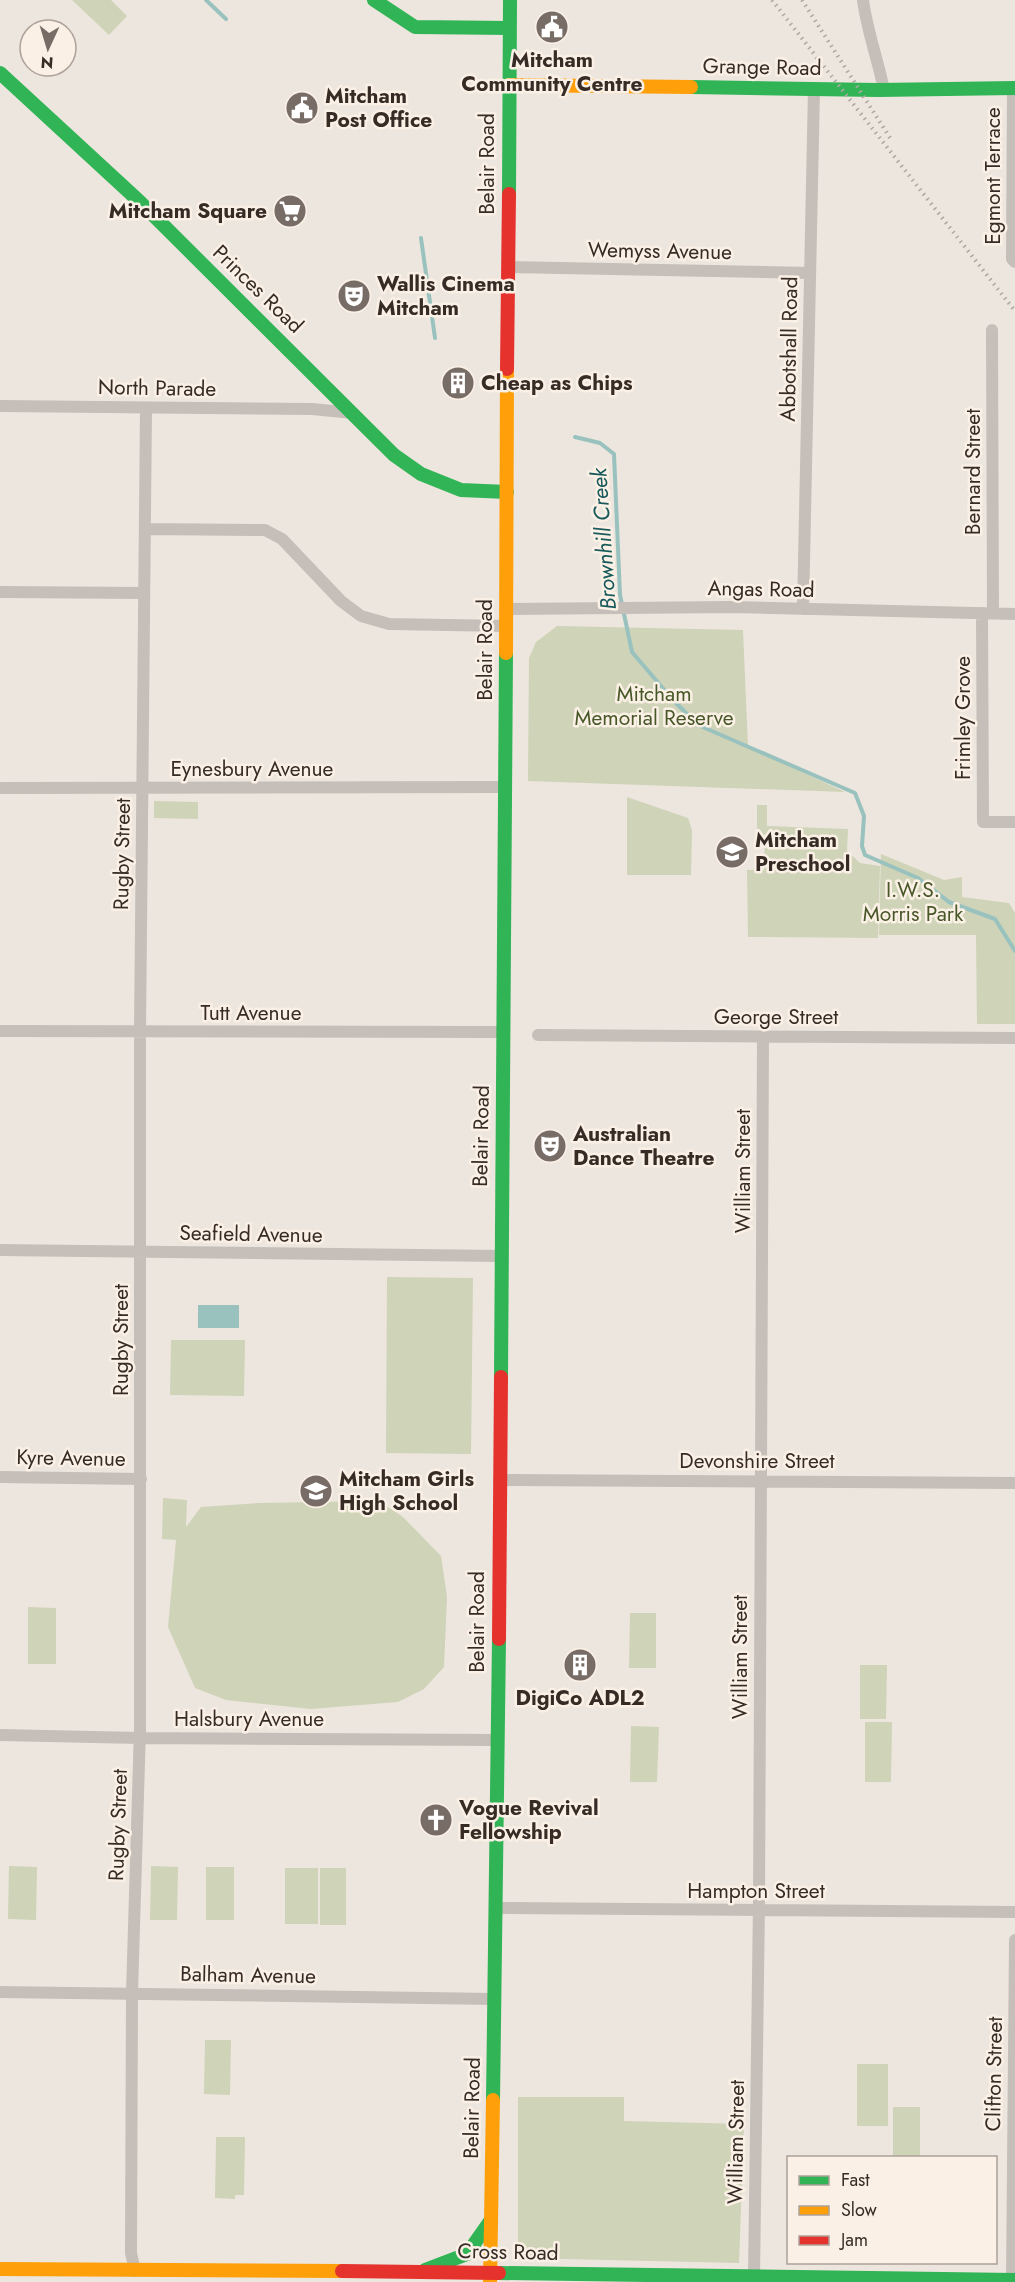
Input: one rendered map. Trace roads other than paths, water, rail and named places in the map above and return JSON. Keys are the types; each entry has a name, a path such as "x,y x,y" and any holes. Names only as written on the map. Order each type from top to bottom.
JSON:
{"main road":[{"path":"374,0 415,27 509,28"},
{"name":"Belair Road","path":"491,2277 497,1908 509,267 507,174 510,0"},
{"name":"Princes Road","path":"0,73 140,202 326,384 394,455 421,474 461,490 507,492"},
{"name":"Grange Road","path":"509,85 885,90 1014,88"},
{"path":"421,2272 467,2254 491,2220"},
{"name":"Cross Road","path":"0,2269 421,2272 491,2277 754,2277 828,2280 1013,2281"}],"street":[{"path":"863,0 866,24 885,90"},
{"name":"Egmont Terrace","path":"1014,88 1012,259 1015,262"},
{"name":"Abbotshall Road","path":"803,609 814,89"},
{"name":"Wemyss Avenue","path":"509,267 810,273"},
{"name":"Bernard Street","path":"987,613 992,330"},
{"path":"314,409 323,399 326,384"},
{"name":"North Parade","path":"0,406 314,409 353,412"},
{"name":"Rugby Street","path":"135,2271 131,2253 132,1993 140,1738 140,1032 146,408"},
{"path":"145,529 265,530 282,539 341,601 361,616 389,624 506,626"},
{"path":"0,592 144,593"},
{"name":"Angas Road","path":"506,609 634,607 1015,614"},
{"name":"Frimley Grove","path":"987,613 983,822 1015,822"},
{"name":"Eynesbury Avenue","path":"0,788 504,788"},
{"name":"Tutt Avenue","path":"0,1031 502,1032"},
{"name":"George Street","path":"538,1035 1015,1038"},
{"name":"William Street","path":"754,2277 759,1910 763,1037"},
{"name":"Seafield Avenue","path":"0,1251 501,1257"},
{"name":"Kyre Avenue","path":"0,1477 141,1479"},
{"name":"Devonshire Street","path":"499,1480 1015,1482"},
{"name":"Halsbury Avenue","path":"0,1735 498,1740"},
{"name":"Hampton Street","path":"497,1908 1015,1912"},
{"name":"Clifton Street","path":"1013,2281 1015,1940"},
{"name":"Balham Avenue","path":"0,1992 495,1999"}],"water":[{"path":"198,1305 239,1305 239,1328 198,1328"}],"waterway":[{"name":"Brownhill Creek","path":"206,0 226,19"},
{"name":"Brownhill Creek","path":"421,238 435,338"},
{"name":"Brownhill Creek","path":"575,437 600,443 614,454 620,595 632,652 672,699 698,725 855,793 864,816 862,846 865,855 918,878 949,902 995,919 1015,951"}],"railway":[{"path":"772,0 1015,311"},
{"path":"802,0 892,141"}],"place":[{"name":"Mitcham Community Centre","path":"552,27"},
{"name":"Mitcham Post Office","path":"302,108"},
{"name":"Mitcham Square","path":"290,211"},
{"name":"Wallis Cinema Mitcham","path":"354,296"},
{"name":"Cheap as Chips","path":"458,383"},
{"name":"Mitcham Preschool","path":"732,852"},
{"name":"Australian Dance Theatre","path":"550,1146"},
{"name":"Mitcham Girls High School","path":"316,1491"},
{"name":"DigiCo ADL2","path":"580,1665"},
{"name":"Vogue Revival Fellowship","path":"436,1820"}],"park label":[{"name":"Mitcham Memorial Reserve","path":"654,706"},
{"name":"I.W.S. Morris Park","path":"913,902"}]}
